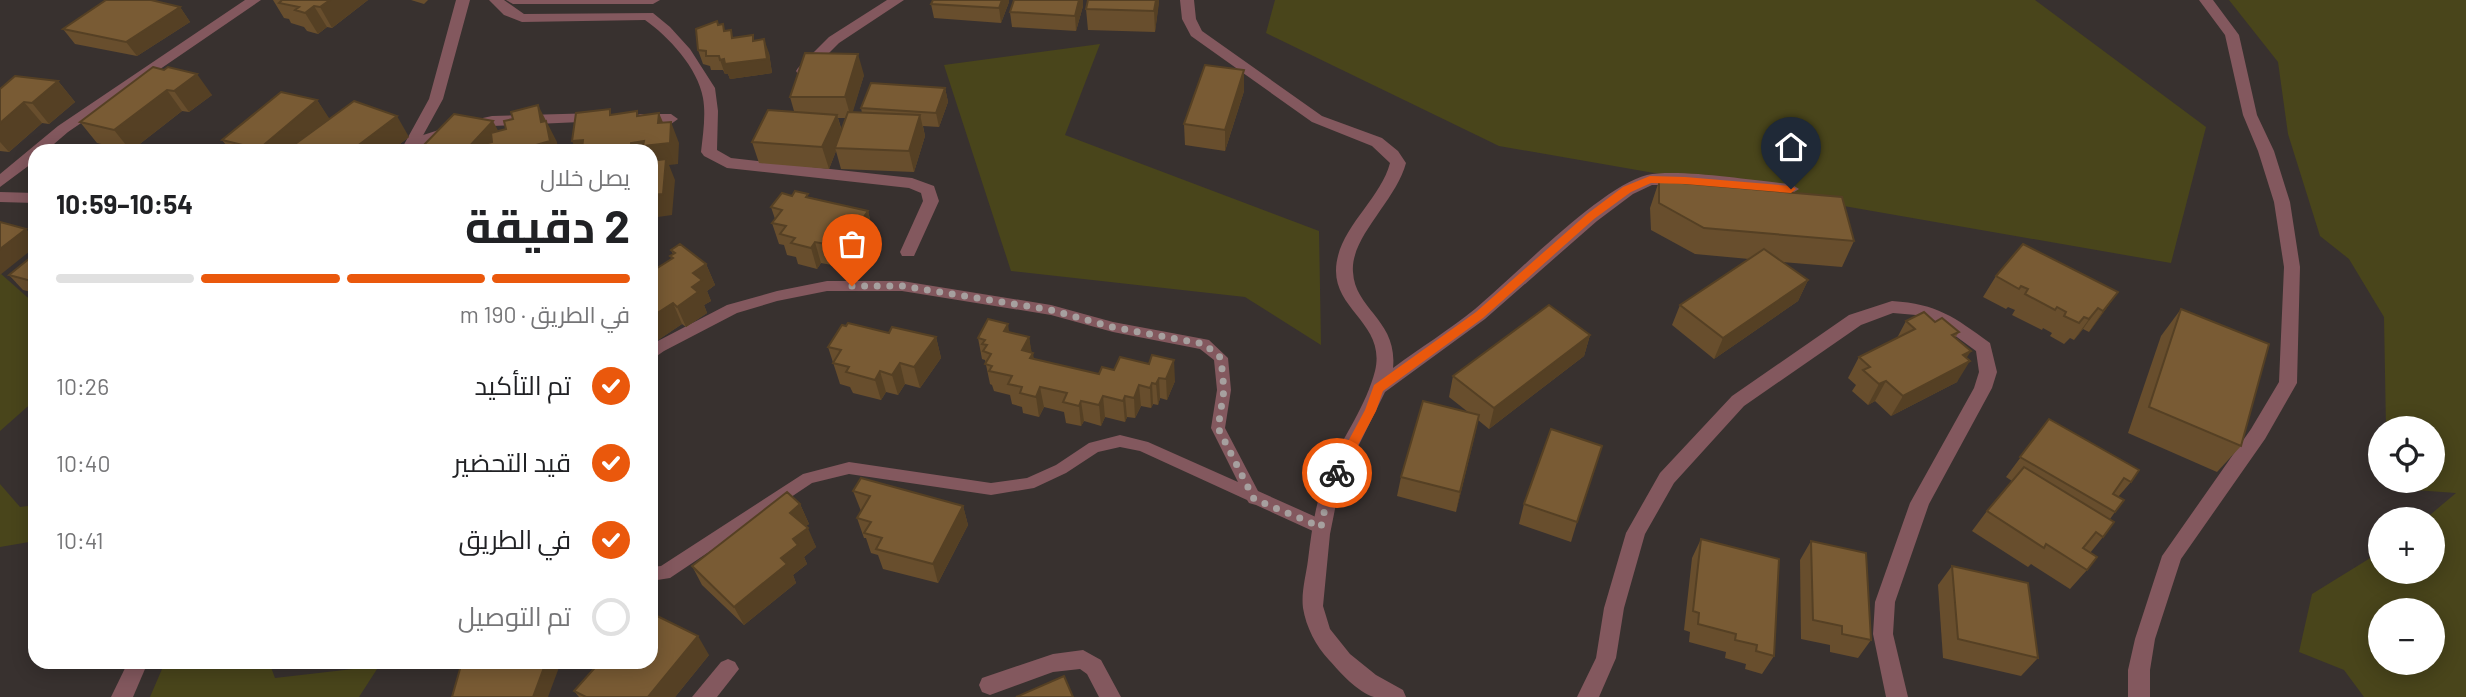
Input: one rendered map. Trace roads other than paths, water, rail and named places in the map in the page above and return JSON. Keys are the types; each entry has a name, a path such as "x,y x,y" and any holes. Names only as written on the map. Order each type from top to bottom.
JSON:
{"street":[{"path":"45,144 63,129 254,0"},
{"path":"412,144 436,99 463,0"},
{"path":"496,0 509,12 522,18 648,16 661,23 705,82 710,96 709,152 727,163 912,183 928,190 930,201 908,252"},
{"path":"513,0 653,0"},
{"path":"797,78 816,55 897,0"},
{"path":"1187,0 1189,19 1196,33 1317,119 1377,142 1393,155 1398,163 1391,186 1360,229 1343,268 1349,292 1377,327 1386,351 1385,367 1370,411 1340,465 1327,499 1321,527 1313,606 1322,633 1339,656 1361,676 1395,697"},
{"path":"2139,697 2139,670 2145,639 2172,556 2265,423 2288,383 2292,267 2281,202 2266,151 2250,115 2232,35 2206,0"},
{"path":"418,144 465,126 492,121 591,117 614,120 671,119"},
{"path":"0,182 28,159"},
{"path":"1378,388 1479,315 1591,217 1627,190 1650,180 1685,180 1791,189"},
{"path":"0,197 28,198"},
{"path":"1588,697 1606,658 1615,608 1636,533 1667,478 1738,401 1855,320 1892,307 1924,311 1953,324 1984,348 1988,372 1983,388 1920,503 1907,533 1885,602 1883,634 1897,697"},
{"path":"990,685 1053,663 1083,659 1094,667 1110,697"},
{"path":"122,697 135,669"},
{"path":"703,697 728,669"}],"lane":[{"path":"658,348 732,309 827,286 902,286 1051,310 1112,327 1204,344 1221,358 1224,390 1218,428 1254,499"},
{"path":"658,573 664,573 808,478 849,468 991,489 1029,484 1061,469 1094,447 1120,441 1143,446 1254,499 1321,527"}]}
